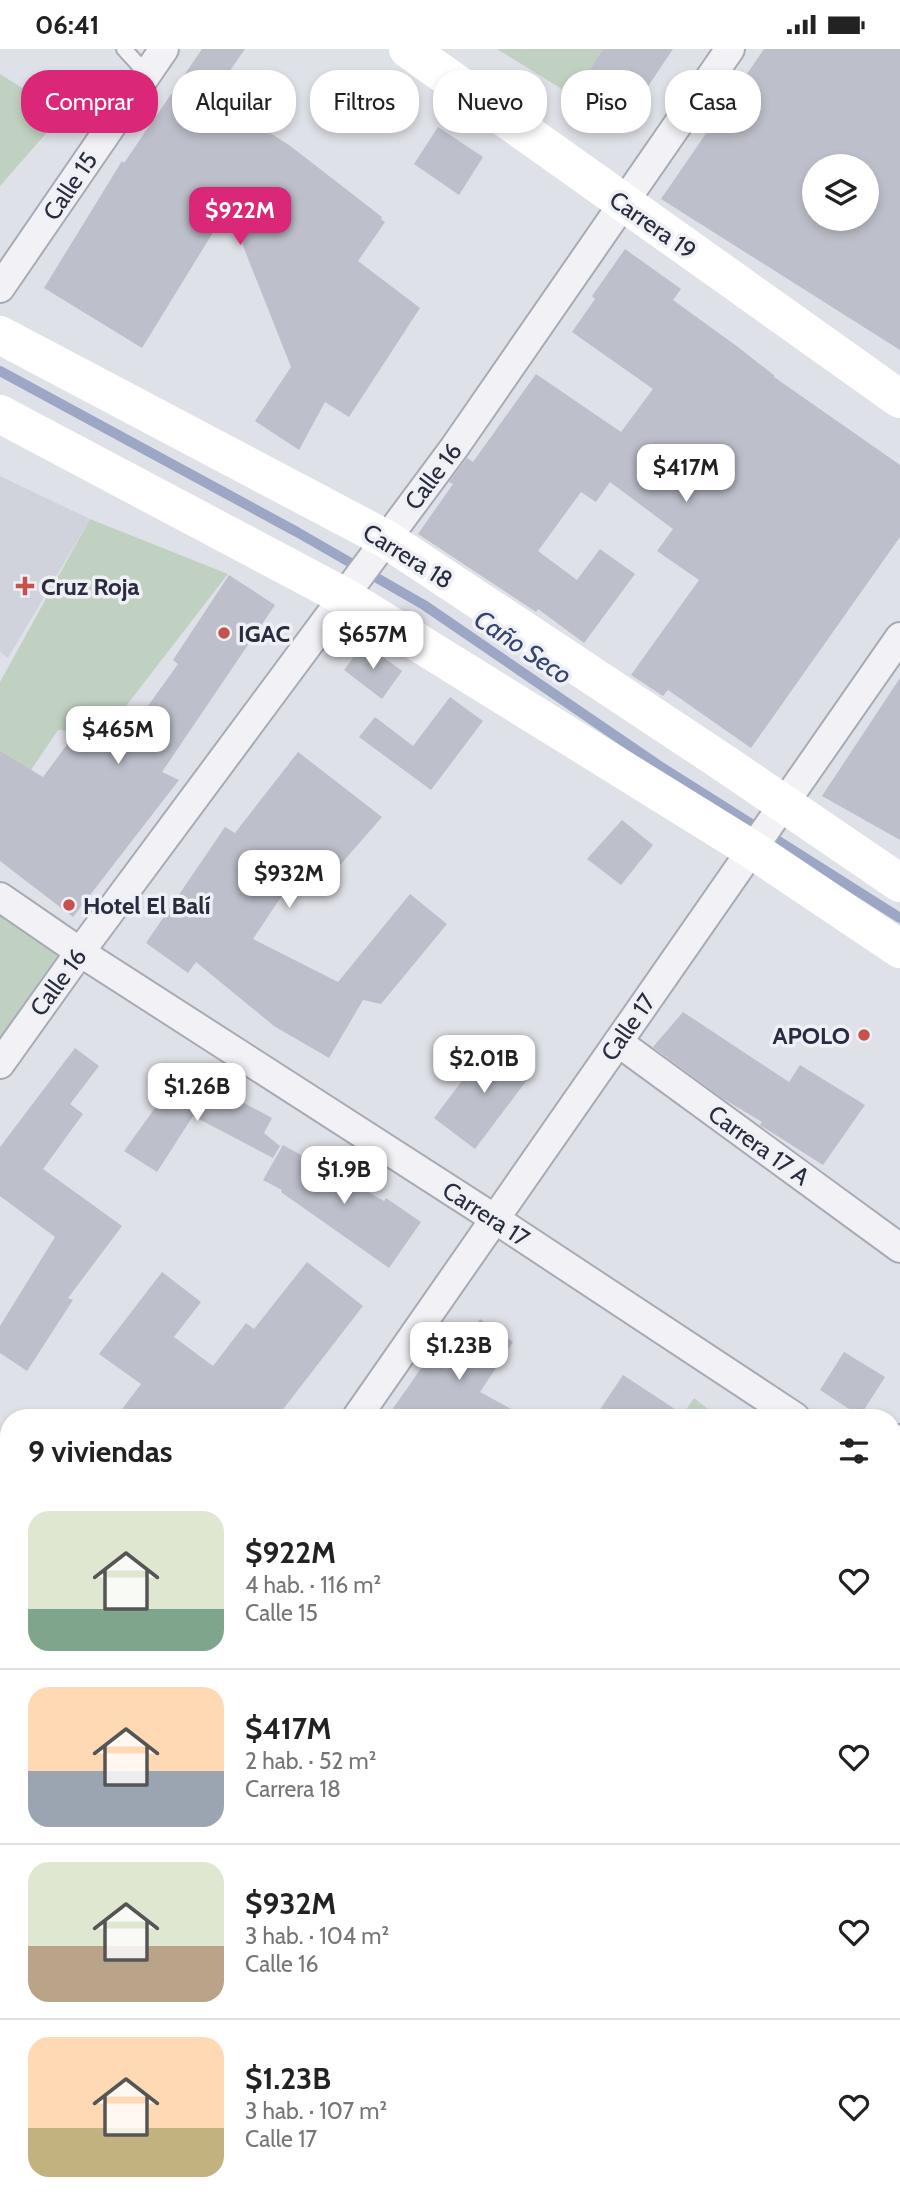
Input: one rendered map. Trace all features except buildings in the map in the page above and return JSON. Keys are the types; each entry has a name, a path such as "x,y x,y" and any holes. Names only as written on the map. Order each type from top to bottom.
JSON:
{"street":[{"name":"Calle 15","path":"149,70 164,49"},
{"name":"Carrera 19","path":"408,49 900,400"},
{"name":"Calle 16","path":"0,1064 454,448 730,49"},
{"name":"Calle 15","path":"0,288 106,133"},
{"name":"Carrera 18","path":"0,334 383,543 721,761 780,808 900,883"},
{"path":"3,418 352,585 754,846 900,949"},
{"name":"Calle 17","path":"363,1409 900,638"},
{"name":"Carrera 17","path":"0,897 80,952 495,1219 783,1409"},
{"name":"Carrera 17 A","path":"618,1042 900,1248"}],"lane":[{"path":"124,49 144,70"}],"shaded area":[{"name":"Cruz Roja","path":"0,476 90,519 8,658 0,652"}],"green space":[{"path":"497,49 603,49 590,70 561,70 561,89 547,80 547,70 531,70"},
{"path":"0,74 21,87 21,133 46,133 0,186"},
{"path":"90,519 228,574 106,732 58,730 31,770 0,752 0,682"},
{"path":"0,911 62,953 0,1038"},
{"path":"694,1398 708,1409 686,1409"}],"waterway":[{"name":"Caño Seco","path":"0,371 297,532 424,605 658,765 900,918"}],"place":[{"name":"Cruz Roja","path":"25,586"},
{"name":"IGAC","path":"224,633"},
{"name":"Hotel El Balí","path":"69,905"},
{"name":"APOLO","path":"864,1035"}]}
